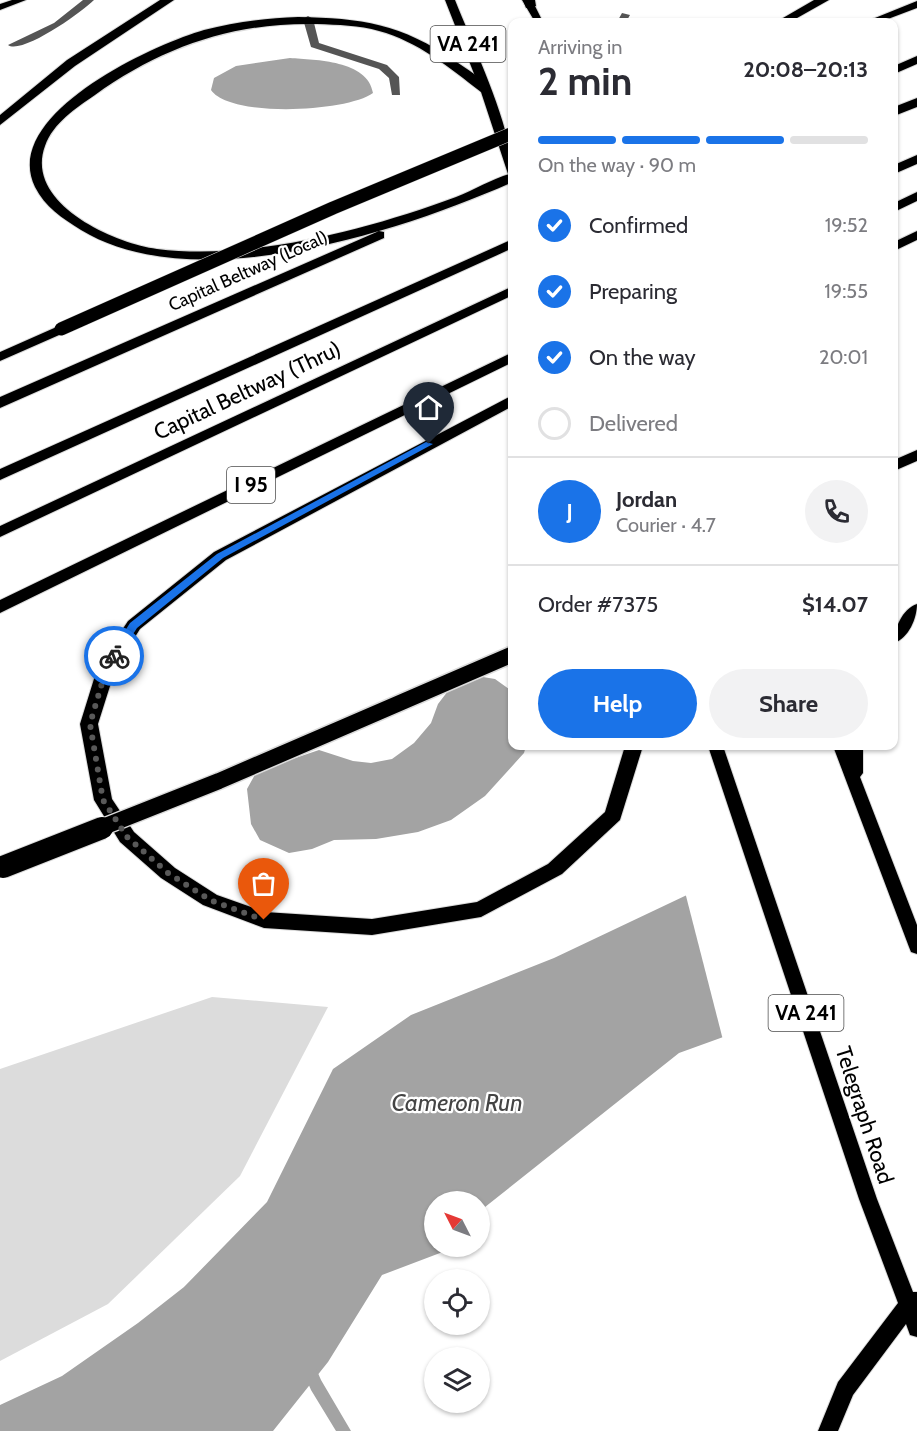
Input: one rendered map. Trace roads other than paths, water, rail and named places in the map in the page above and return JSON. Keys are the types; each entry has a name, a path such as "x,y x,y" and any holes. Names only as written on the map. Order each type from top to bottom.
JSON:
{"highway":[{"path":"0,121 70,63 168,0"},
{"path":"789,18 823,0"},
{"path":"881,18 917,4"},
{"path":"458,201 305,244 249,254 213,256 176,254 121,244 76,223 54,207 45,195 36,171 36,154 43,136 78,101 106,80 162,49 206,32 255,22 308,20 349,22 395,32 430,49 485,89"},
{"path":"898,68 917,60"},
{"path":"898,110 917,102"},
{"path":"0,357 333,208 508,135"},
{"path":"898,168 917,159"},
{"name":"Capital Beltway (Local)","path":"0,403 508,177"},
{"path":"898,206 917,196"},
{"path":"898,246 917,235"},
{"name":"Capital Beltway (Thru)","path":"0,475 508,245"},
{"name":"Capital Beltway (Thru)","path":"0,532 508,292"},
{"name":"I 95","path":"0,607 507,359"},
{"path":"508,402 220,556 134,626 107,666 90,724 103,800 127,837 168,873 210,900 264,920 372,927 481,909 555,869 614,815 633,750"},
{"path":"2,867 219,781 508,656"}],"main road":[{"path":"0,7 21,0"},
{"name":"VA 241","path":"450,0 485,89 508,160"},
{"name":"VA 241","path":"529,2 537,18"},
{"path":"898,633 917,609"},
{"name":"Telegraph Road","path":"715,750 868,1199 913,1302 917,1328"},
{"path":"843,750 917,947"},
{"path":"855,750 855,779"},
{"path":"828,1431 844,1389 913,1302"}],"lane":[{"path":"13,45 57,25 89,0"},
{"path":"308,20 314,45 383,67 394,77 396,93"}],"water":[{"path":"290,58 326,61 351,68 369,82 373,93 339,104 289,109 241,105 222,99 211,90 214,78 236,66"},
{"path":"477,676 495,679 508,688 508,750 525,750 485,796 451,820 418,832 376,839 334,840 312,849 289,853 260,840 251,824 247,789 257,771 319,750 353,761 371,763 392,759 414,743 431,723 438,704 448,691"},
{"name":"Cameron Run","path":"689,894 917,967 679,1053 490,1203 490,1191 424,1191 424,1257 429,1257 382,1275 328,1362 273,1431 0,1431 0,1405 62,1376 138,1323 184,1287 267,1202 333,1069 411,1015 554,958"}],"waterway":[{"path":"309,1369 344,1431"}]}
